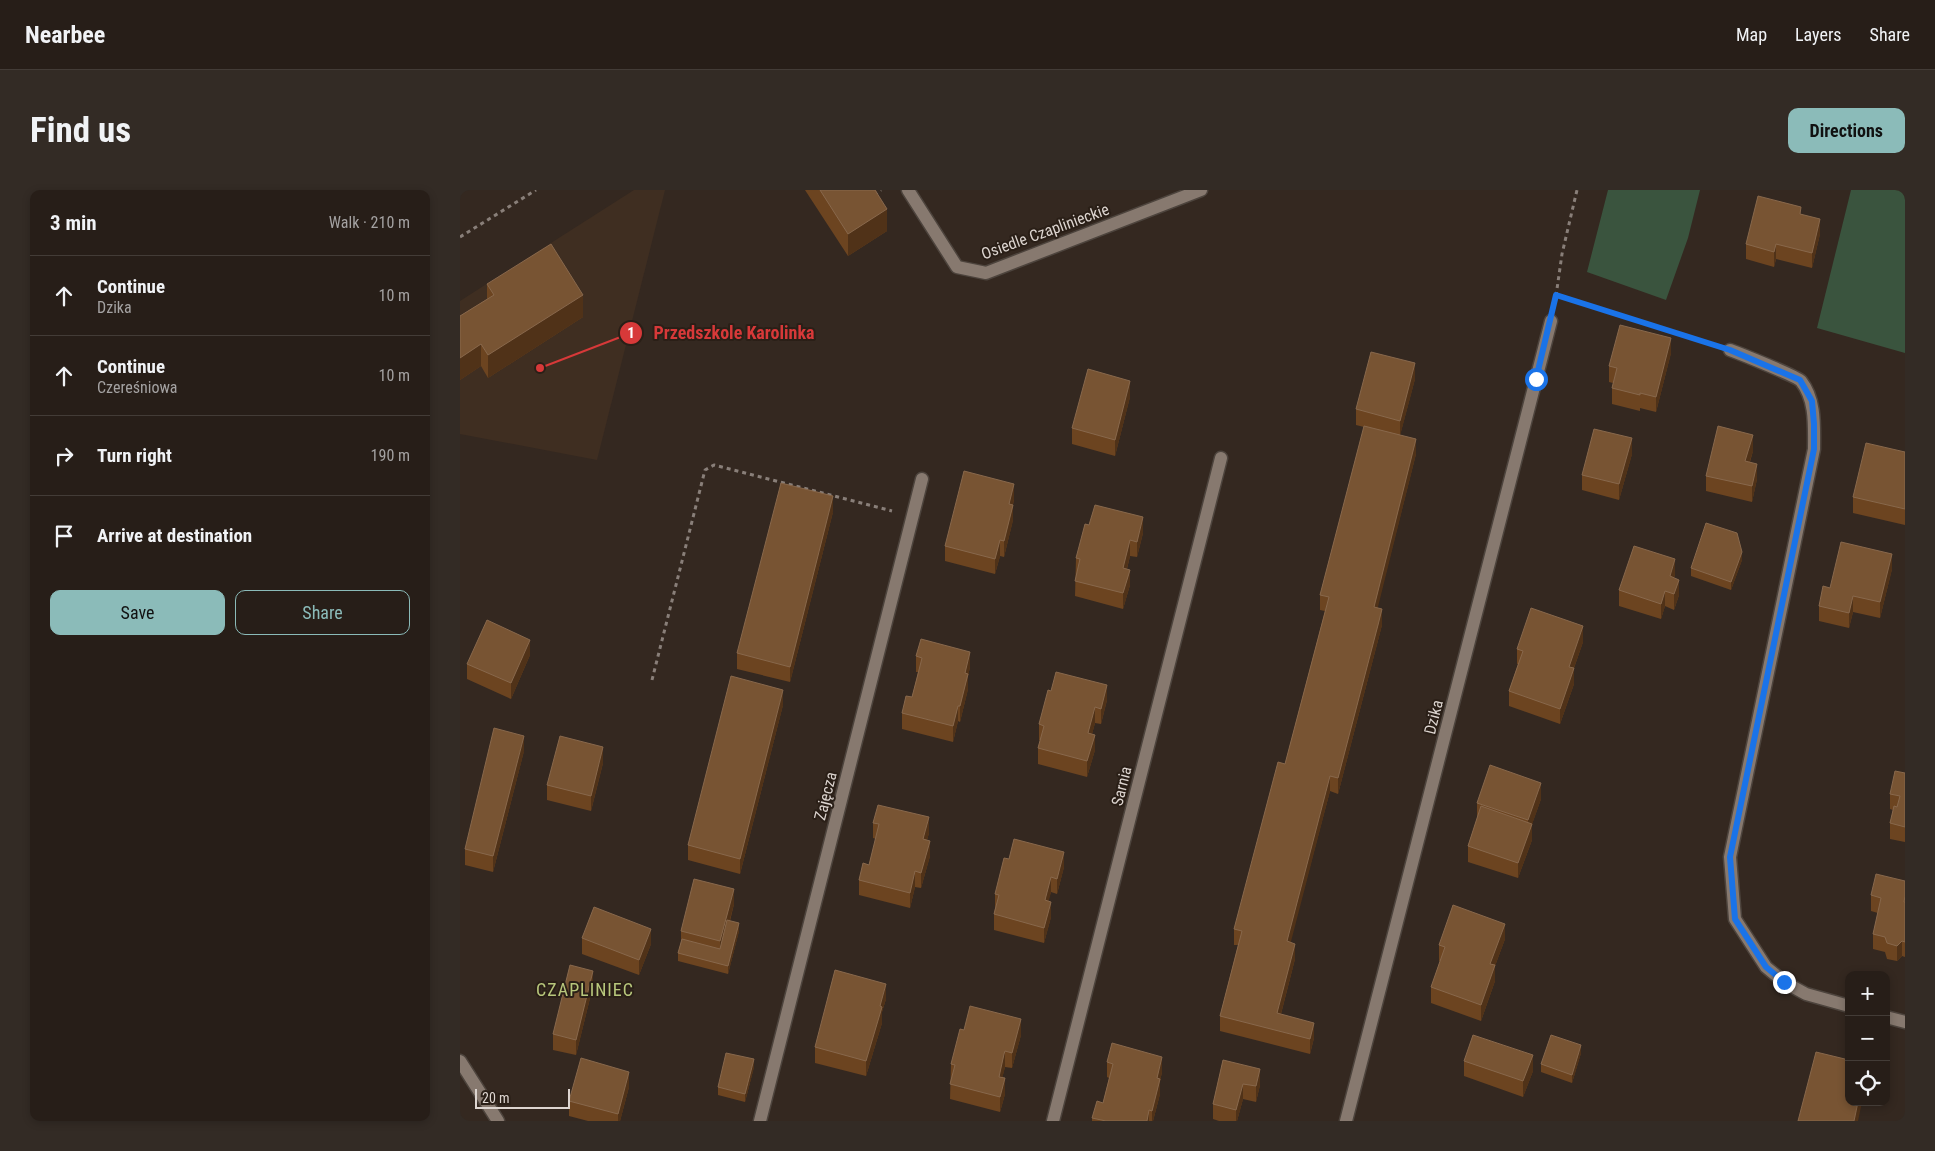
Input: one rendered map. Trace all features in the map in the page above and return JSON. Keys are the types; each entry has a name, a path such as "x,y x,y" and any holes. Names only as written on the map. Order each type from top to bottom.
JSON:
{"street":[{"name":"Osiedle Czaplinieckie","path":"908,190 957,267 986,272 1201,190"},
{"name":"Dzika","path":"1346,1121 1551,321"},
{"path":"1730,350 1800,380 1812,401 1814,424 1814,449 1730,857 1735,919 1766,967 1784,982 1806,994 1845,1005"},
{"name":"Sarnia","path":"1053,1121 1221,458"},
{"name":"Zajęcza","path":"760,1121 922,479"},
{"path":"1890,1018 1905,1022"},
{"path":"460,1061 498,1121"}],"path":[{"path":"460,238 536,190"},
{"path":"874,195 881,190"},
{"path":"1551,321 1562,254 1577,190"},
{"path":"1556,295 1730,350"},
{"path":"652,680 705,470 714,465 912,516"}],"shaded area":[{"path":"634,190 665,190 597,460 460,434 460,301"}],"green space":[{"path":"1608,190 1700,190 1688,238 1666,300 1587,272"},
{"path":"1851,190 1905,190 1905,353 1817,328"}],"building":[{"path":"820,190 875,190 887,209 848,234"},
{"path":"1758,196 1801,207 1800,214 1820,219 1812,253 1776,244 1774,252 1746,244"},
{"path":"551,244 583,295 488,355 481,344 460,358 460,316 494,295 487,284"},
{"path":"1620,325 1671,338 1656,397 1612,388 1617,368 1609,366"},
{"path":"1371,352 1415,363 1400,421 1356,409"},
{"path":"1088,369 1130,381 1115,440 1072,428"},
{"path":"1364,426 1416,439 1374,607 1382,609 1378,625 1338,778 1330,776 1287,941 1295,944 1277,1013 1314,1023 1310,1039 1220,1016 1242,931 1234,929 1278,762 1285,764 1329,597 1320,595"},
{"path":"1718,426 1753,435 1745,461 1757,464 1752,486 1706,476"},
{"path":"1594,429 1632,438 1619,484 1582,475"},
{"path":"1866,443 1905,452 1905,509 1853,497"},
{"path":"964,471 1014,484 1009,504 1013,505 1004,541 1000,540 995,559 945,546"},
{"path":"781,483 833,496 790,667 737,653"},
{"path":"1095,505 1143,517 1137,542 1130,540 1123,568 1130,570 1123,593 1075,581 1080,559 1076,558 1085,524 1089,525"},
{"path":"1706,523 1737,533 1742,552 1731,582 1691,568"},
{"path":"1841,542 1892,554 1880,602 1853,596 1849,613 1819,606 1823,586 1830,588"},
{"path":"1634,546 1675,559 1670,576 1679,580 1674,594 1665,591 1661,604 1619,590"},
{"path":"1531,608 1583,626 1569,667 1574,668 1560,709 1509,691 1523,651 1517,649"},
{"path":"487,620 530,640 511,683 467,664"},
{"path":"921,639 970,652 965,673 968,674 953,726 902,713 906,696 912,697 917,678 922,658 916,656"},
{"path":"1056,672 1107,685 1101,709 1095,707 1088,733 1095,735 1087,761 1038,748 1044,726 1039,724 1048,690 1051,691"},
{"path":"731,676 783,690 740,859 688,845"},
{"path":"494,728 524,736 493,856 465,849"},
{"path":"560,736 603,747 591,796 547,785"},
{"path":"1490,765 1541,783 1528,820 1477,803"},
{"path":"1895,771 1905,773 1905,827 1890,823 1894,806 1897,807 1900,796 1890,794"},
{"path":"878,805 929,817 923,839 930,841 921,873 915,871 910,893 859,880 863,863 869,865 879,824 873,823"},
{"path":"1481,806 1532,824 1518,863 1468,846"},
{"path":"1014,839 1064,852 1057,879 1051,877 1045,900 1051,902 1044,928 994,914 999,895 995,894 1004,858 1009,859"},
{"path":"1876,874 1905,881 1905,942 1902,941 1897,946 1887,943 1885,937 1873,934 1881,898 1871,895"},
{"path":"694,879 734,889 720,941 681,931"},
{"path":"1453,905 1505,924 1490,964 1495,965 1481,1005 1431,987 1445,947 1439,945"},
{"path":"594,907 651,929 639,960 582,938"},
{"path":"727,920 739,923 728,966 678,953 682,939 720,949"},
{"path":"570,965 593,971 576,1040 553,1034"},
{"path":"835,970 886,984 880,1006 882,1007 866,1061 815,1047"},
{"path":"970,1006 1021,1019 1012,1053 1005,1051 1004,1054 999,1077 1005,1078 1000,1097 950,1084 955,1065 951,1064 960,1029 964,1030"},
{"path":"1473,1035 1533,1055 1523,1081 1464,1061"},
{"path":"1551,1035 1581,1045 1572,1075 1541,1064"},
{"path":"1112,1043 1162,1057 1157,1078 1160,1079 1152,1111 1149,1110 1147,1121 1106,1121 1092,1118 1097,1101 1103,1103 1113,1064 1107,1062"},
{"path":"1816,1052 1845,1059 1845,1106 1857,1106 1854,1121 1798,1121"},
{"path":"726,1053 754,1059 745,1094 718,1087"},
{"path":"581,1058 629,1072 618,1114 569,1101"},
{"path":"1223,1060 1260,1069 1256,1086 1243,1084 1236,1110 1213,1104"}],"place":[{"name":"Przedszkole Karolinka","path":"540,368"}],"district":[{"name":"CZAPLINIEC","path":"585,990"}],"route":[{"path":"1536,379 1556,295 1730,350 1800,380 1812,401 1814,449 1730,857 1735,919 1766,967 1784,982"}]}
